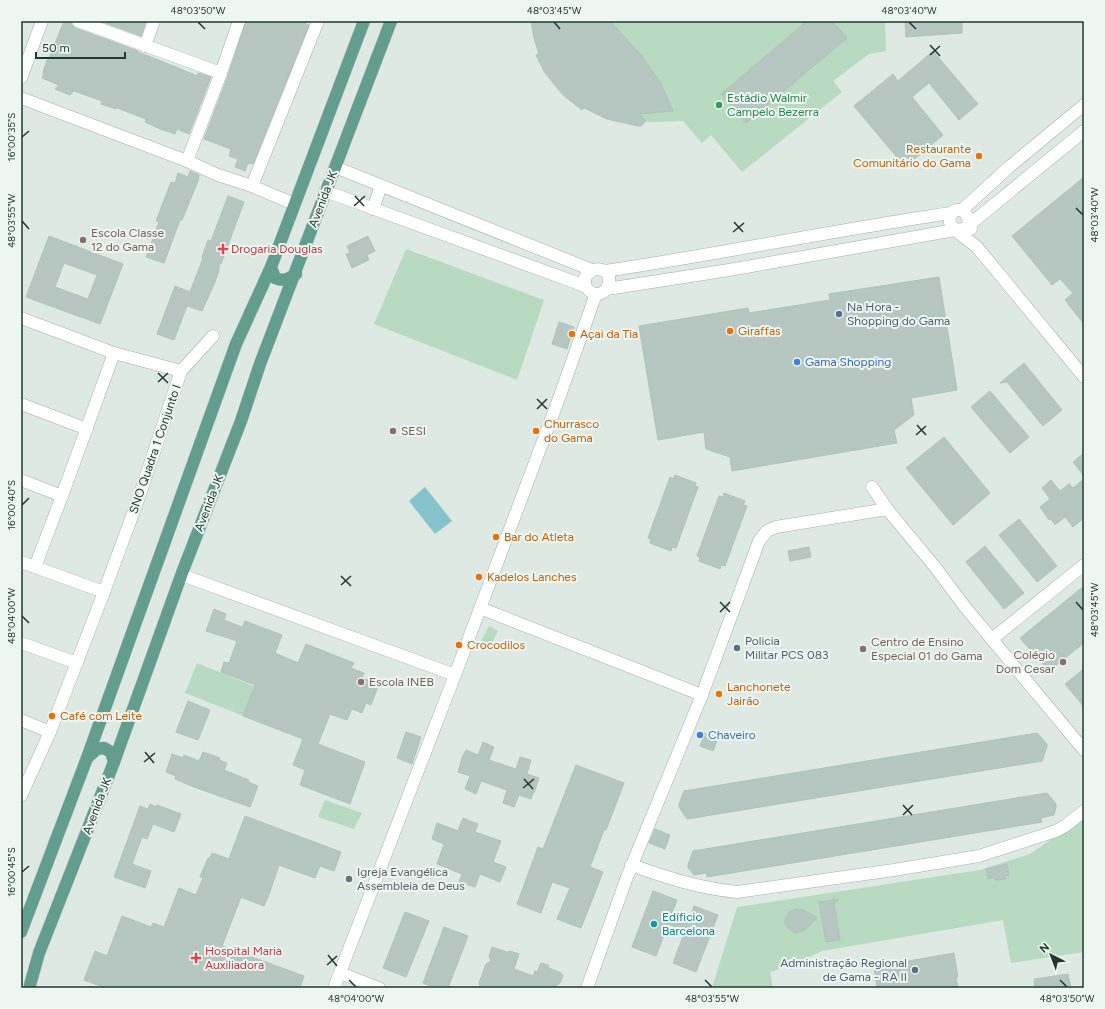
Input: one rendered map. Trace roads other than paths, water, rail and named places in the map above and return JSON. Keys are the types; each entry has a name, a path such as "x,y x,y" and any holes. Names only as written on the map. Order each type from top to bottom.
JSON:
{"main road":[{"name":"Avenida JK","path":"21,932 87,758 236,344 271,267 364,21"},
{"name":"Avenida JK","path":"31,987 39,953 114,762 182,575 241,421 260,364 296,274 325,191 391,21"},
{"path":"271,267 275,278 279,280 287,280 296,274"},
{"path":"87,758 97,749 104,748 110,752 114,762"},
{"path":"21,977 31,987"}],"street":[{"path":"21,78 42,21"},
{"path":"78,21 221,73"},
{"path":"145,46 154,21"},
{"path":"187,161 221,73 239,21"},
{"path":"252,186 318,21"},
{"path":"21,98 252,186 294,204"},
{"path":"1084,106 949,218 950,223 955,230 977,247 1084,378"},
{"path":"325,191 586,286 592,293 963,229 1080,135 1064,122"},
{"path":"335,167 592,270 597,269 604,271 654,264 956,212 969,219 969,224 977,247"},
{"path":"373,209 381,186"},
{"path":"586,286 585,277 592,270"},
{"path":"334,988 602,291 609,279 604,271"},
{"name":"SNO Quadra 1 Conjunto I","path":"21,318 114,353 181,371 138,500 104,592 50,732 21,796"},
{"path":"181,371 212,336"},
{"path":"35,567 114,353"},
{"path":"21,404 87,429"},
{"path":"21,480 62,496"},
{"path":"872,487 887,509 992,640 1084,750"},
{"path":"588,988 631,865 702,695 759,541 768,531 776,527 887,509"},
{"path":"21,562 104,592"},
{"path":"992,640 1084,565"},
{"path":"182,575 455,675"},
{"path":"480,608 702,695"},
{"path":"21,643 77,663"},
{"path":"21,720 50,732"},
{"path":"631,865 684,883 713,890 737,892 894,870 979,856 1056,831 1084,811"},
{"path":"340,973 379,988"}],"water":[{"path":"425,487 452,521 435,534 409,501"}],"place":[{"name":"Estádio Walmir Campelo Bezerra","path":"719,105"},
{"name":"Restaurante Comunitário do Gama","path":"979,156"},
{"name":"Escola Classe 12 do Gama","path":"83,240"},
{"name":"Drogaria Douglas","path":"223,249"},
{"name":"Na Hora - Shopping do Gama","path":"839,314"},
{"name":"Giraffas","path":"730,331"},
{"name":"Açai da Tia","path":"572,334"},
{"name":"Gama Shopping","path":"797,362"},
{"name":"SESI","path":"393,431"},
{"name":"Churrasco do Gama","path":"536,431"},
{"name":"Bar do Atleta","path":"496,537"},
{"name":"Kadelos Lanches","path":"479,577"},
{"name":"Crocodilos","path":"459,645"},
{"name":"Policia Militar PCS 083","path":"737,648"},
{"name":"Centro de Ensino Especial 01 do Gama","path":"863,649"},
{"name":"Colégio Dom Cesar","path":"1063,662"},
{"name":"Escola INEB","path":"361,682"},
{"name":"Lanchonete Jairão","path":"719,694"},
{"name":"Café com Leite","path":"52,716"},
{"name":"Chaveiro","path":"700,735"},
{"name":"Igreja Evangélica Assembleia de Deus","path":"349,879"},
{"name":"Edíficio Barcelona","path":"654,924"},
{"name":"Hospital Maria Auxiliadora","path":"196,958"},
{"name":"Administração Regional de Gama - RA II","path":"915,970"}]}
